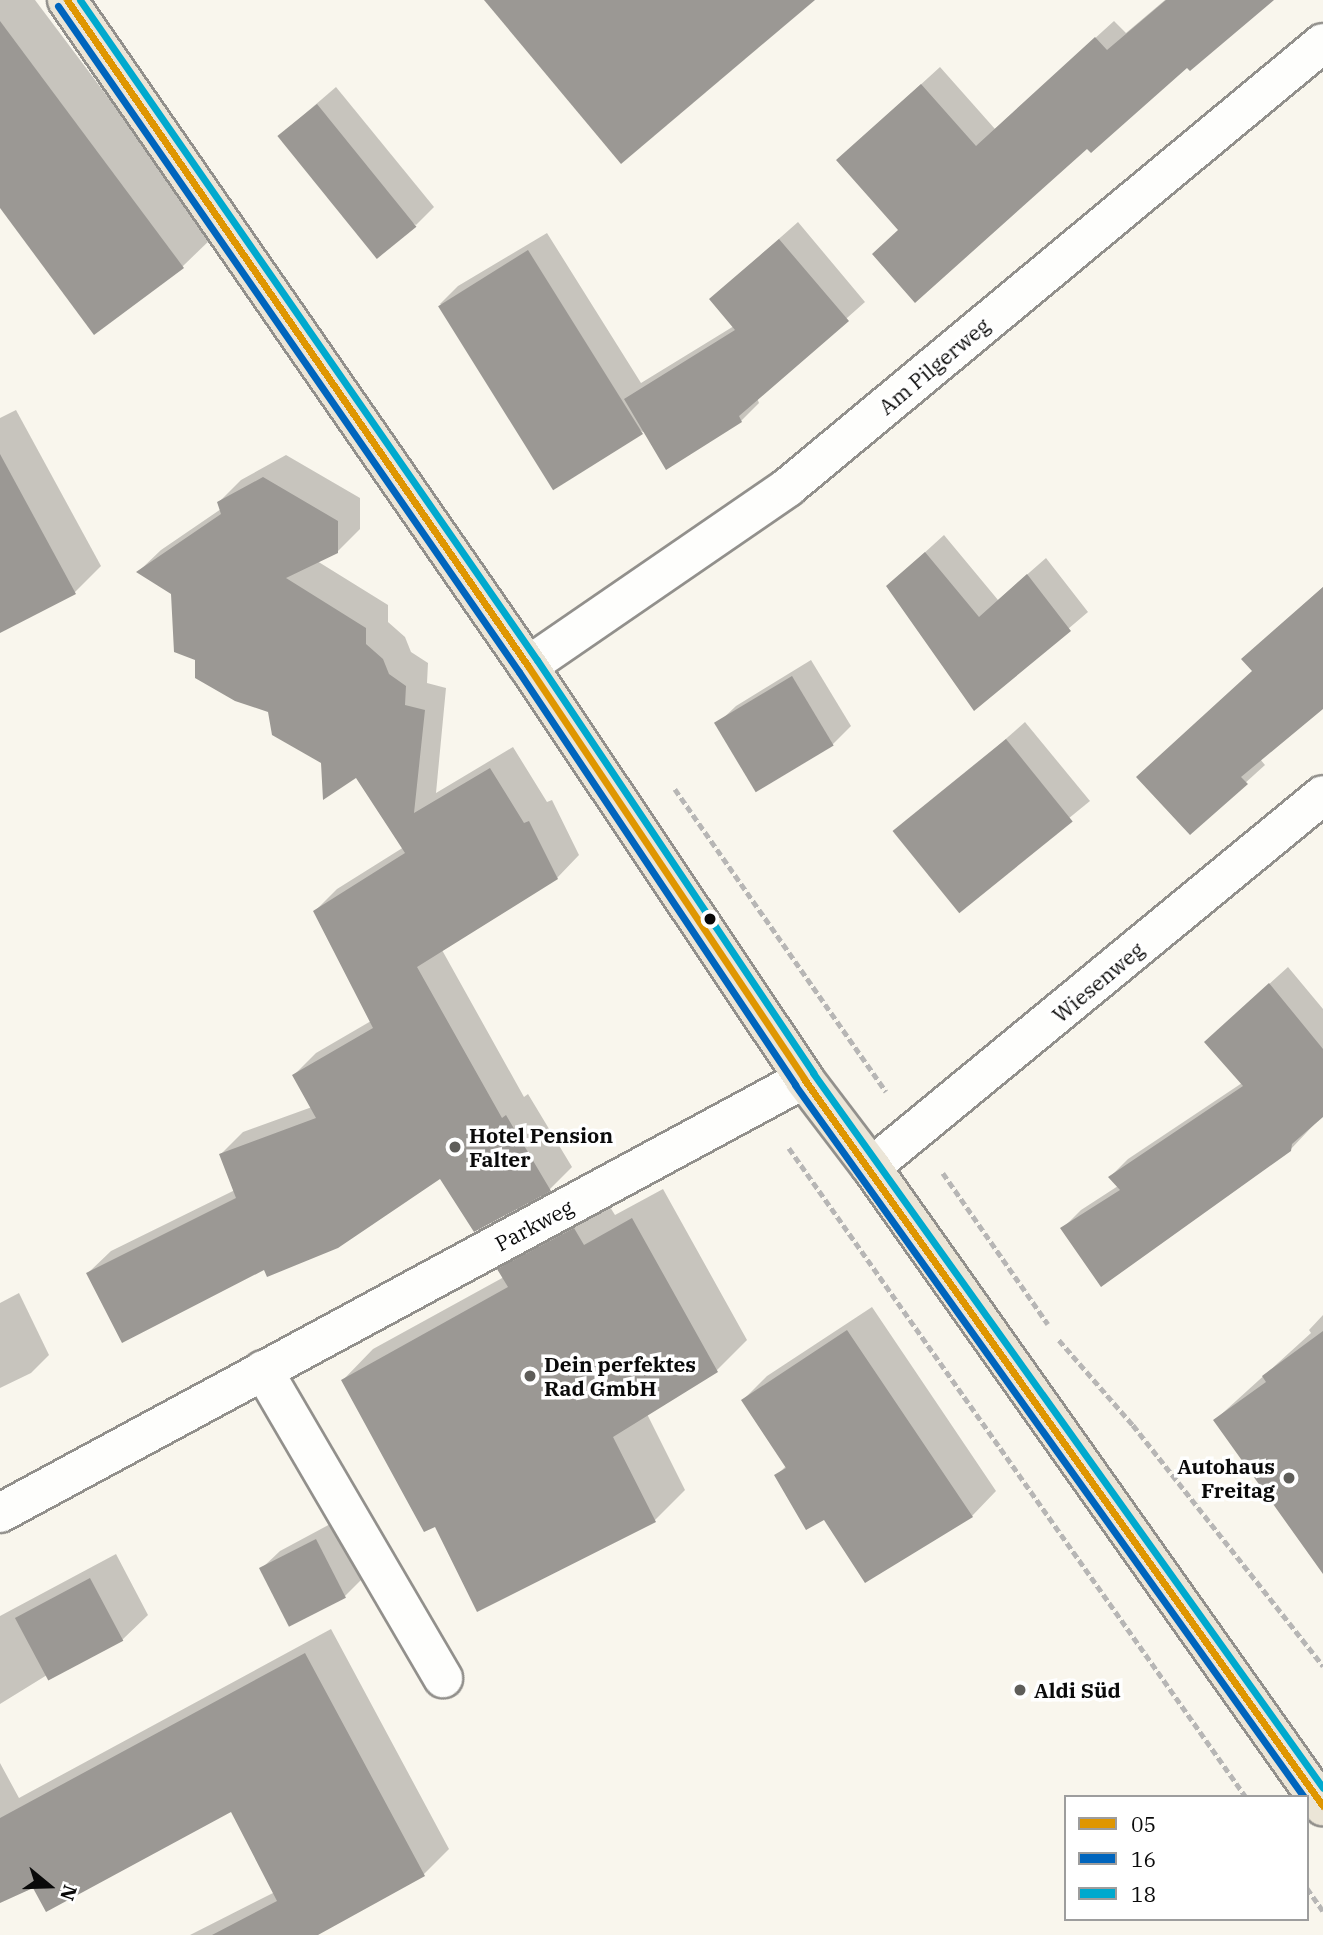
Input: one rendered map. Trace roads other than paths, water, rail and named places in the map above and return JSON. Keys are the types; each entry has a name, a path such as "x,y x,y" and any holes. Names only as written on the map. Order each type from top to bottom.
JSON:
{"main road":[{"path":"67,0 528,666 804,1079 871,1167 1323,1806"}],"street":[{"name":"Am Pilgerweg","path":"528,666 788,487 1323,43"},
{"name":"Wiesenweg","path":"871,1167 916,1133 1323,795"},
{"name":"Parkweg","path":"0,1513 804,1079"},
{"path":"263,1370 443,1678"}],"place":[{"name":"Hotel Pension Falter","path":"455,1147"},
{"name":"Dein perfektes Rad GmbH","path":"530,1376"},
{"name":"Autohaus Freitag","path":"1289,1478"},
{"name":"Aldi Süd","path":"1020,1690"}]}
